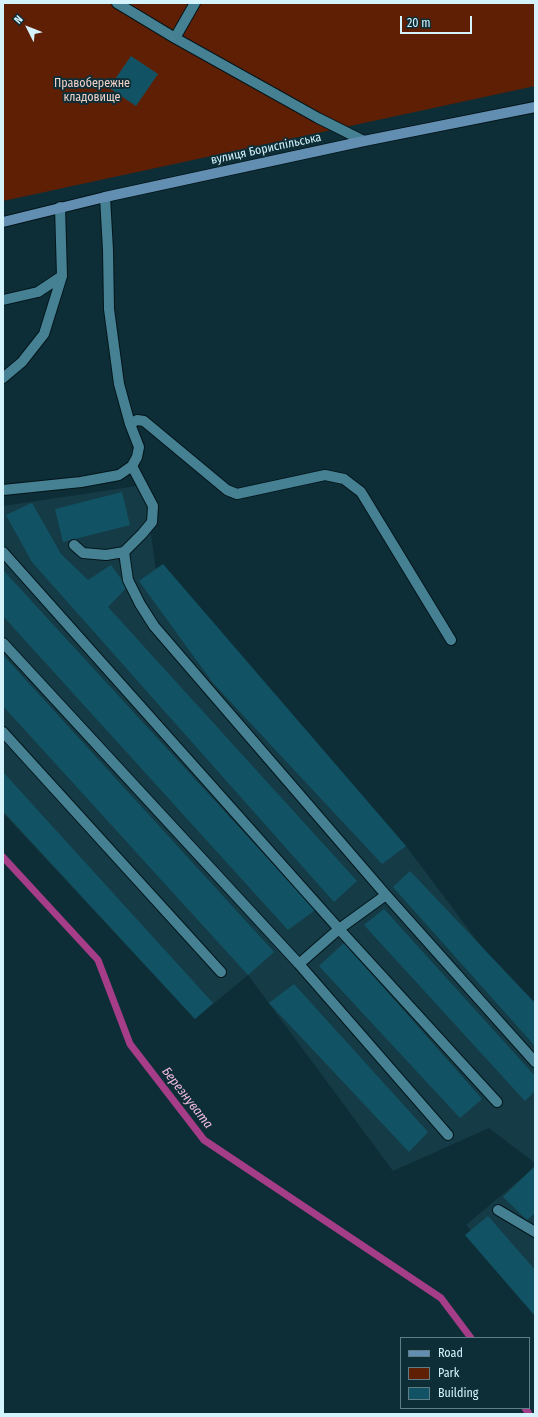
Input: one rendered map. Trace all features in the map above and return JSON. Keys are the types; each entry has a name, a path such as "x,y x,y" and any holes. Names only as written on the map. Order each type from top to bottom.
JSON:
{"main road":[{"name":"вулиця Бориспільська","path":"3,222 104,197 535,106"}],"lane":[{"path":"117,3 175,38 318,118 364,141"},
{"path":"175,38 195,3"},
{"path":"3,490 81,482 119,475 132,466 137,457 139,447 130,424 119,384 109,309 108,250 104,197"},
{"path":"3,378 22,362 44,334 62,276 60,207"},
{"path":"3,300 38,292 62,276"},
{"path":"130,424 137,420 144,421 227,490 237,494 325,475 344,479 361,492 451,640"},
{"path":"74,545 83,553 106,555 124,552 152,522 153,506 132,466"},
{"path":"3,552 339,929 497,1102"},
{"path":"124,552 128,580 140,604 154,626 386,895 535,1062"},
{"path":"3,644 299,964 448,1135"},
{"path":"3,732 221,972"},
{"path":"299,964 339,929 386,895"},
{"path":"498,1210 535,1232"}],"shaded area":[{"path":"144,485 161,606 406,846 535,1018 535,1163 489,1128 393,1171 248,975 195,1019 3,813 3,506"},
{"path":"535,1167 535,1305 466,1225"}],"green space":[{"name":"Правобережне кладовище","path":"3,3 535,3 535,86 3,201"}],"building":[{"path":"131,56 158,74 136,106 109,88"},
{"path":"122,492 130,525 63,542 55,509"},
{"path":"32,503 61,554 88,580 111,565 127,587 108,607 357,881 334,902 32,562 6,515"},
{"path":"163,564 406,846 382,864 213,683 139,581"},
{"path":"3,570 315,910 288,930 3,616"},
{"path":"3,655 274,952 248,975 3,706"},
{"path":"3,772 213,1003 195,1019 3,811"},
{"path":"410,871 535,1003 535,1046 393,887"},
{"path":"384,909 535,1076 535,1091 525,1101 364,925"},
{"path":"344,943 482,1099 460,1118 319,966"},
{"path":"294,984 428,1132 409,1152 269,1003"},
{"path":"535,1166 535,1213 527,1220 503,1197"},
{"path":"488,1216 535,1270 535,1316 465,1235"}],"waterway":[{"name":"Березнувата","path":"3,857 98,960 130,1044 204,1140 441,1298 470,1337"},
{"name":"Березнувата","path":"526,1409 529,1414"}]}
